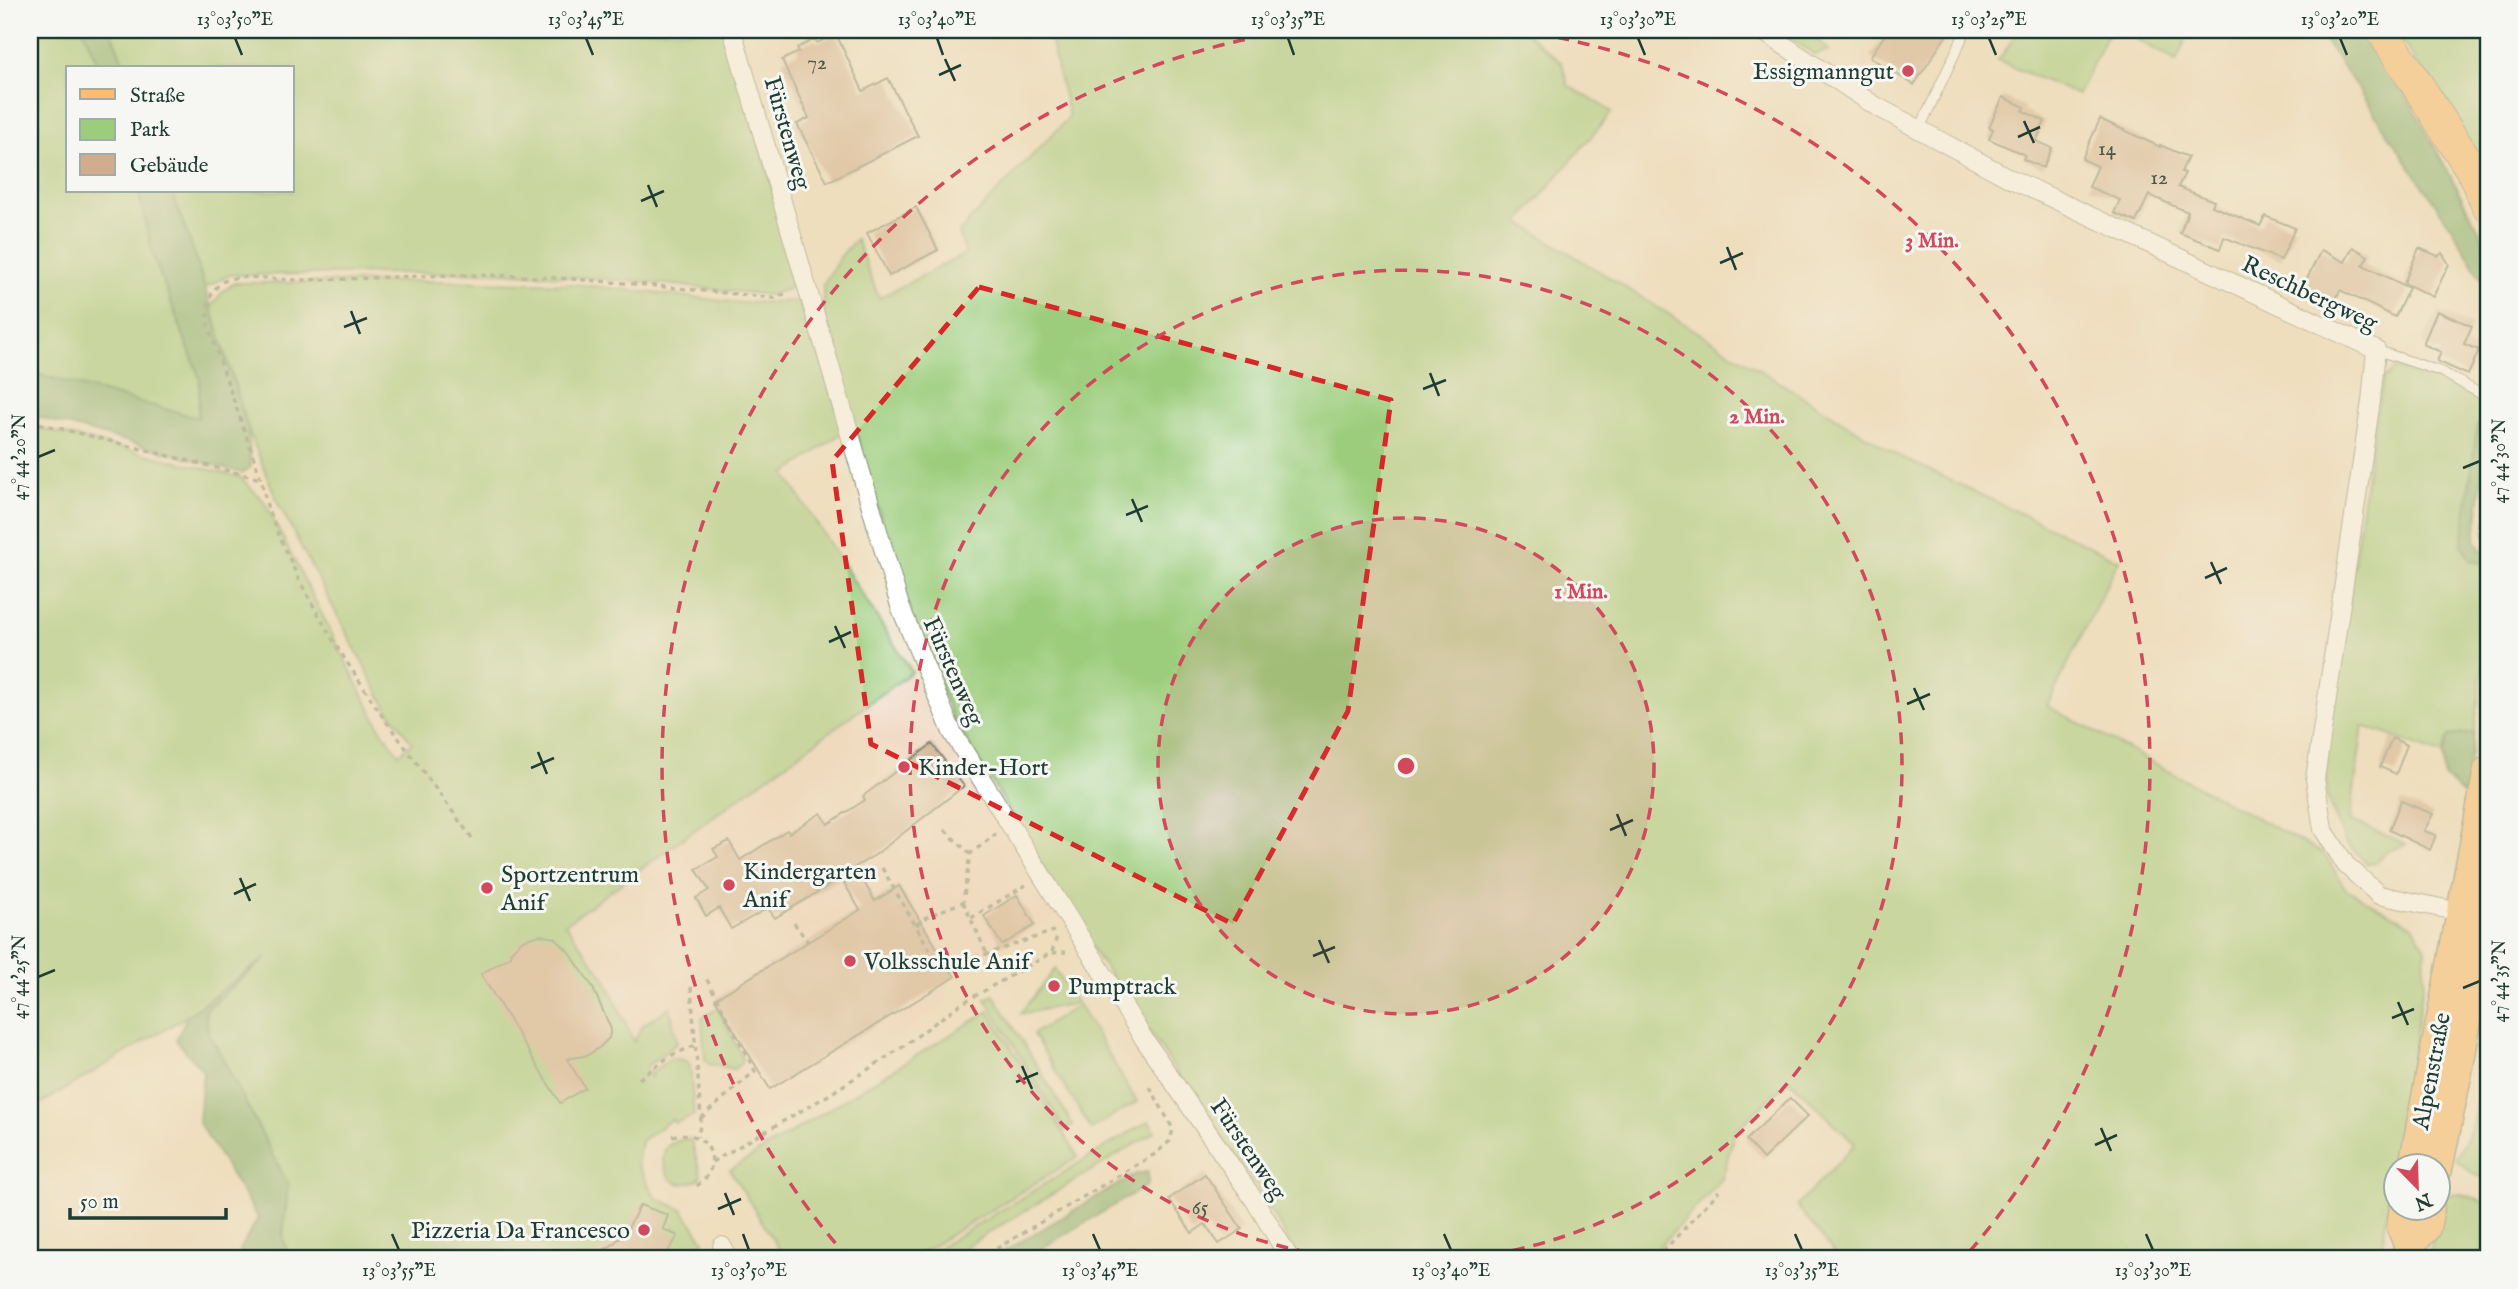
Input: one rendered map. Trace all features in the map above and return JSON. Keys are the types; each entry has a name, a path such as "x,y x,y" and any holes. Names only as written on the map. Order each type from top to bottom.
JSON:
{"highway":[{"path":"2382,30 2472,170 2488,206"}],"main road":[{"name":"Alpenstraße","path":"2416,1152 2488,769"},
{"name":"Alpenstraße","path":"2442,1152 2475,1003 2488,900"},
{"path":"2402,1222 2407,1253"},
{"path":"2407,1253 2427,1228 2428,1222"}],"street":[{"name":"Fürstenweg","path":"732,30 900,606 915,649 952,732 1144,1039 1255,1201 1290,1259"},
{"name":"Reschbergweg","path":"1761,30 1874,105 2009,178 2376,350 2371,401 2315,779 2323,829 2346,865 2379,895 2460,912"}],"lane":[{"path":"1919,130 1966,30"},
{"path":"2376,350 2442,372 2486,397 2488,401"},
{"path":"2488,483 2481,529 2484,538 2488,540"}],"path":[{"path":"472,838 383,717 335,645 294,568 268,510 261,480 208,326 206,310 209,298 221,282 236,278 292,280 474,275 588,279 775,298 807,285"},
{"path":"30,421 261,480"},
{"path":"987,954 963,902 970,854 1009,824"},
{"path":"945,830 970,854"},
{"path":"882,867 939,966 987,954 1059,929"},
{"path":"971,918 1042,875"},
{"path":"916,925 928,916 963,902"},
{"path":"794,923 808,942"},
{"path":"712,1162 827,1096 901,1048 959,1005 1051,953 1065,951 1071,957"},
{"path":"702,1118 755,1071 706,978"},
{"path":"691,987 702,1118 698,1137"},
{"path":"639,1079 670,1056 696,1045"},
{"path":"979,1259 1155,1154 1170,1140 1173,1129 1145,1077"},
{"path":"672,1136 683,1133 698,1137 707,1144 712,1162 710,1172 703,1182 693,1188"},
{"path":"1656,1259 1719,1191"}],"highlighted area":[{"path":"979,287 1391,400 1348,711 1233,924 871,744 832,461"}],"shaded area":[{"path":"912,672 982,796 1056,916 948,982 947,1004 808,1095 727,1141 678,1114 651,1077 605,978 565,924"}],"green space":[{"path":"30,30 83,30 99,66 66,66 66,192 138,192 153,255 200,379 198,419 30,372"},
{"path":"83,30 111,30 124,66 99,66"},
{"path":"111,30 727,30 797,273 789,289 768,295 636,281 498,272 229,275 205,288 171,192 294,192 294,66 124,66"},
{"path":"1048,30 1523,30 1562,63 1568,85 1612,112 1519,222 1899,456 2119,560 2047,706 2324,854 2346,889 2414,926 2425,948 2424,979 2397,1152 2382,1152 2382,1222 2386,1222 2380,1259 1839,1259 1797,1206 1855,1144 1790,1080 1735,1131 1722,1179 1648,1259 1299,1259 1259,1191 1099,959 952,716 902,592 824,323 823,285 840,257 856,239 879,298 965,254 959,232 1069,117"},
{"path":"1778,30 1807,30 1829,50 1815,55"},
{"path":"2019,30 2109,30 2078,95 1998,61"},
{"path":"2120,30 2190,30 2176,61"},
{"path":"2318,30 2360,30 2398,78 2480,232 2488,258 2488,290 2451,227"},
{"path":"2396,30 2488,30 2488,184"},
{"path":"138,192 171,192 194,252 248,429 251,467 242,473 30,415 30,372 198,418 200,379 153,255"},
{"path":"438,281 575,284 741,303 799,301 811,317 843,432 785,474 912,672 565,924 605,978 634,1042 642,1026 670,1007 677,1043 646,1067 651,1077 653,1071 671,1058 687,1061 690,1065 694,1115 675,1123 672,1119 641,1141 637,1164 656,1198 683,1210 704,1241 676,1259 289,1259 283,1236 288,1184 208,1031 205,1011 257,965 187,1016 30,1110 30,426 240,477 264,501 380,728 399,754 412,743 386,707 279,505 248,429 211,307 223,291 234,283"},
{"path":"2395,369 2426,376 2463,391 2478,402 2485,417 2477,426 2470,560 2488,565 2488,627 2474,733 2449,736 2443,755 2363,726 2350,820 2406,844 2386,852 2375,863 2367,864 2345,841 2327,798 2326,750 2376,413 2384,378"},
{"path":"2485,417 2487,434 2475,540 2481,550 2488,552 2488,565 2470,560 2462,545 2477,426"},
{"path":"2474,733 2464,795 2444,777 2443,755 2449,736"},
{"path":"267,957 205,1011 208,1031 288,1184 283,1236 289,1259 242,1259 240,1250 258,1218 199,1123 203,1071 176,1040 187,1016"},
{"name":"Pumptrack","path":"1055,969 1077,1003 1020,1014"},
{"path":"994,995 1073,1125 1065,1130 986,999"},
{"path":"1079,1005 1137,1102 1091,1129 1033,1034"},
{"path":"719,1008 742,1058 741,1063 734,1069 709,1064 705,1059 702,1018"},
{"path":"989,1011 1078,1157 911,1259 785,1259 730,1170"},
{"path":"2488,1050 2488,1180 2471,1172 2455,1159 2471,1130"},
{"path":"1149,1121 1155,1132 945,1259 920,1259"},
{"path":"689,1139 701,1175 699,1179 689,1183 676,1183 665,1169 664,1152 669,1145"},
{"path":"1148,1172 1148,1185 1024,1259 991,1259 1136,1174"},
{"path":"2460,1193 2488,1204 2488,1259 2428,1259 2438,1222 2452,1222 2452,1194"}],"building":[{"name":"Essigmanngut","path":"1888,30 1950,30 1914,85 1870,57"},
{"path":"836,34 863,91 888,78 918,136 827,182 797,124 809,118 782,60 799,52 797,48 815,39 817,43"},
{"path":"2003,97 2025,107 2023,111 2045,121 2036,141 2052,148 2043,168 2023,159 2025,155 1989,139 1993,129 1989,127"},
{"path":"2100,119 2188,157 2181,172 2185,173 2178,187 2214,201 2212,206 2260,226 2265,216 2295,228 2281,260 2224,237 2220,249 2180,233 2188,212 2149,195 2136,222 2114,213 2120,200 2089,187 2098,166 2082,159"},
{"path":"916,207 938,250 889,276 867,233"},
{"path":"2353,247 2368,256 2363,265 2409,288 2395,317 2340,290 2334,304 2302,289 2321,250 2345,262"},
{"path":"2419,248 2438,256 2442,253 2449,264 2433,297 2404,283"},
{"path":"2437,311 2472,326 2464,344 2479,350 2468,375 2437,361 2441,352 2423,344"},
{"path":"2392,738 2407,745 2396,774 2380,767"},
{"path":"932,744 964,786 875,855 855,867 875,901 899,886 955,977 770,1089 715,999 860,910 841,878 775,918 768,908 731,929 719,908 706,916 696,898 709,890 696,869 718,857 713,849 729,841 740,860 787,830 789,833 821,813 828,824 865,800 863,796"},
{"path":"2401,801 2433,814 2424,831 2436,835 2430,850 2389,830"},
{"path":"1017,895 1035,925 1002,945 984,916"},
{"path":"540,935 555,938 569,952 592,986 611,1029 609,1038 600,1047 588,1055 567,1059 585,1088 560,1103 481,974 511,956 510,952 523,940"},
{"path":"1790,1098 1808,1116 1763,1159 1746,1140"},
{"path":"1205,1174 1242,1229 1219,1244 1205,1224 1192,1233 1169,1199"},
{"name":"Pizzeria Da Francesco","path":"640,1205 668,1215 663,1229 678,1236 663,1259 589,1259 612,1245 626,1232"}],"place":[{"name":"Essigmanngut","path":"1908,71"},
{"name":"Kinder-Hort","path":"904,767"},
{"name":"Kindergarten Anif","path":"729,885"},
{"name":"Sportzentrum Anif","path":"487,888"},
{"name":"Volksschule Anif","path":"850,961"},
{"name":"Pumptrack","path":"1054,986"},
{"name":"Pizzeria Da Francesco","path":"644,1230"}]}
